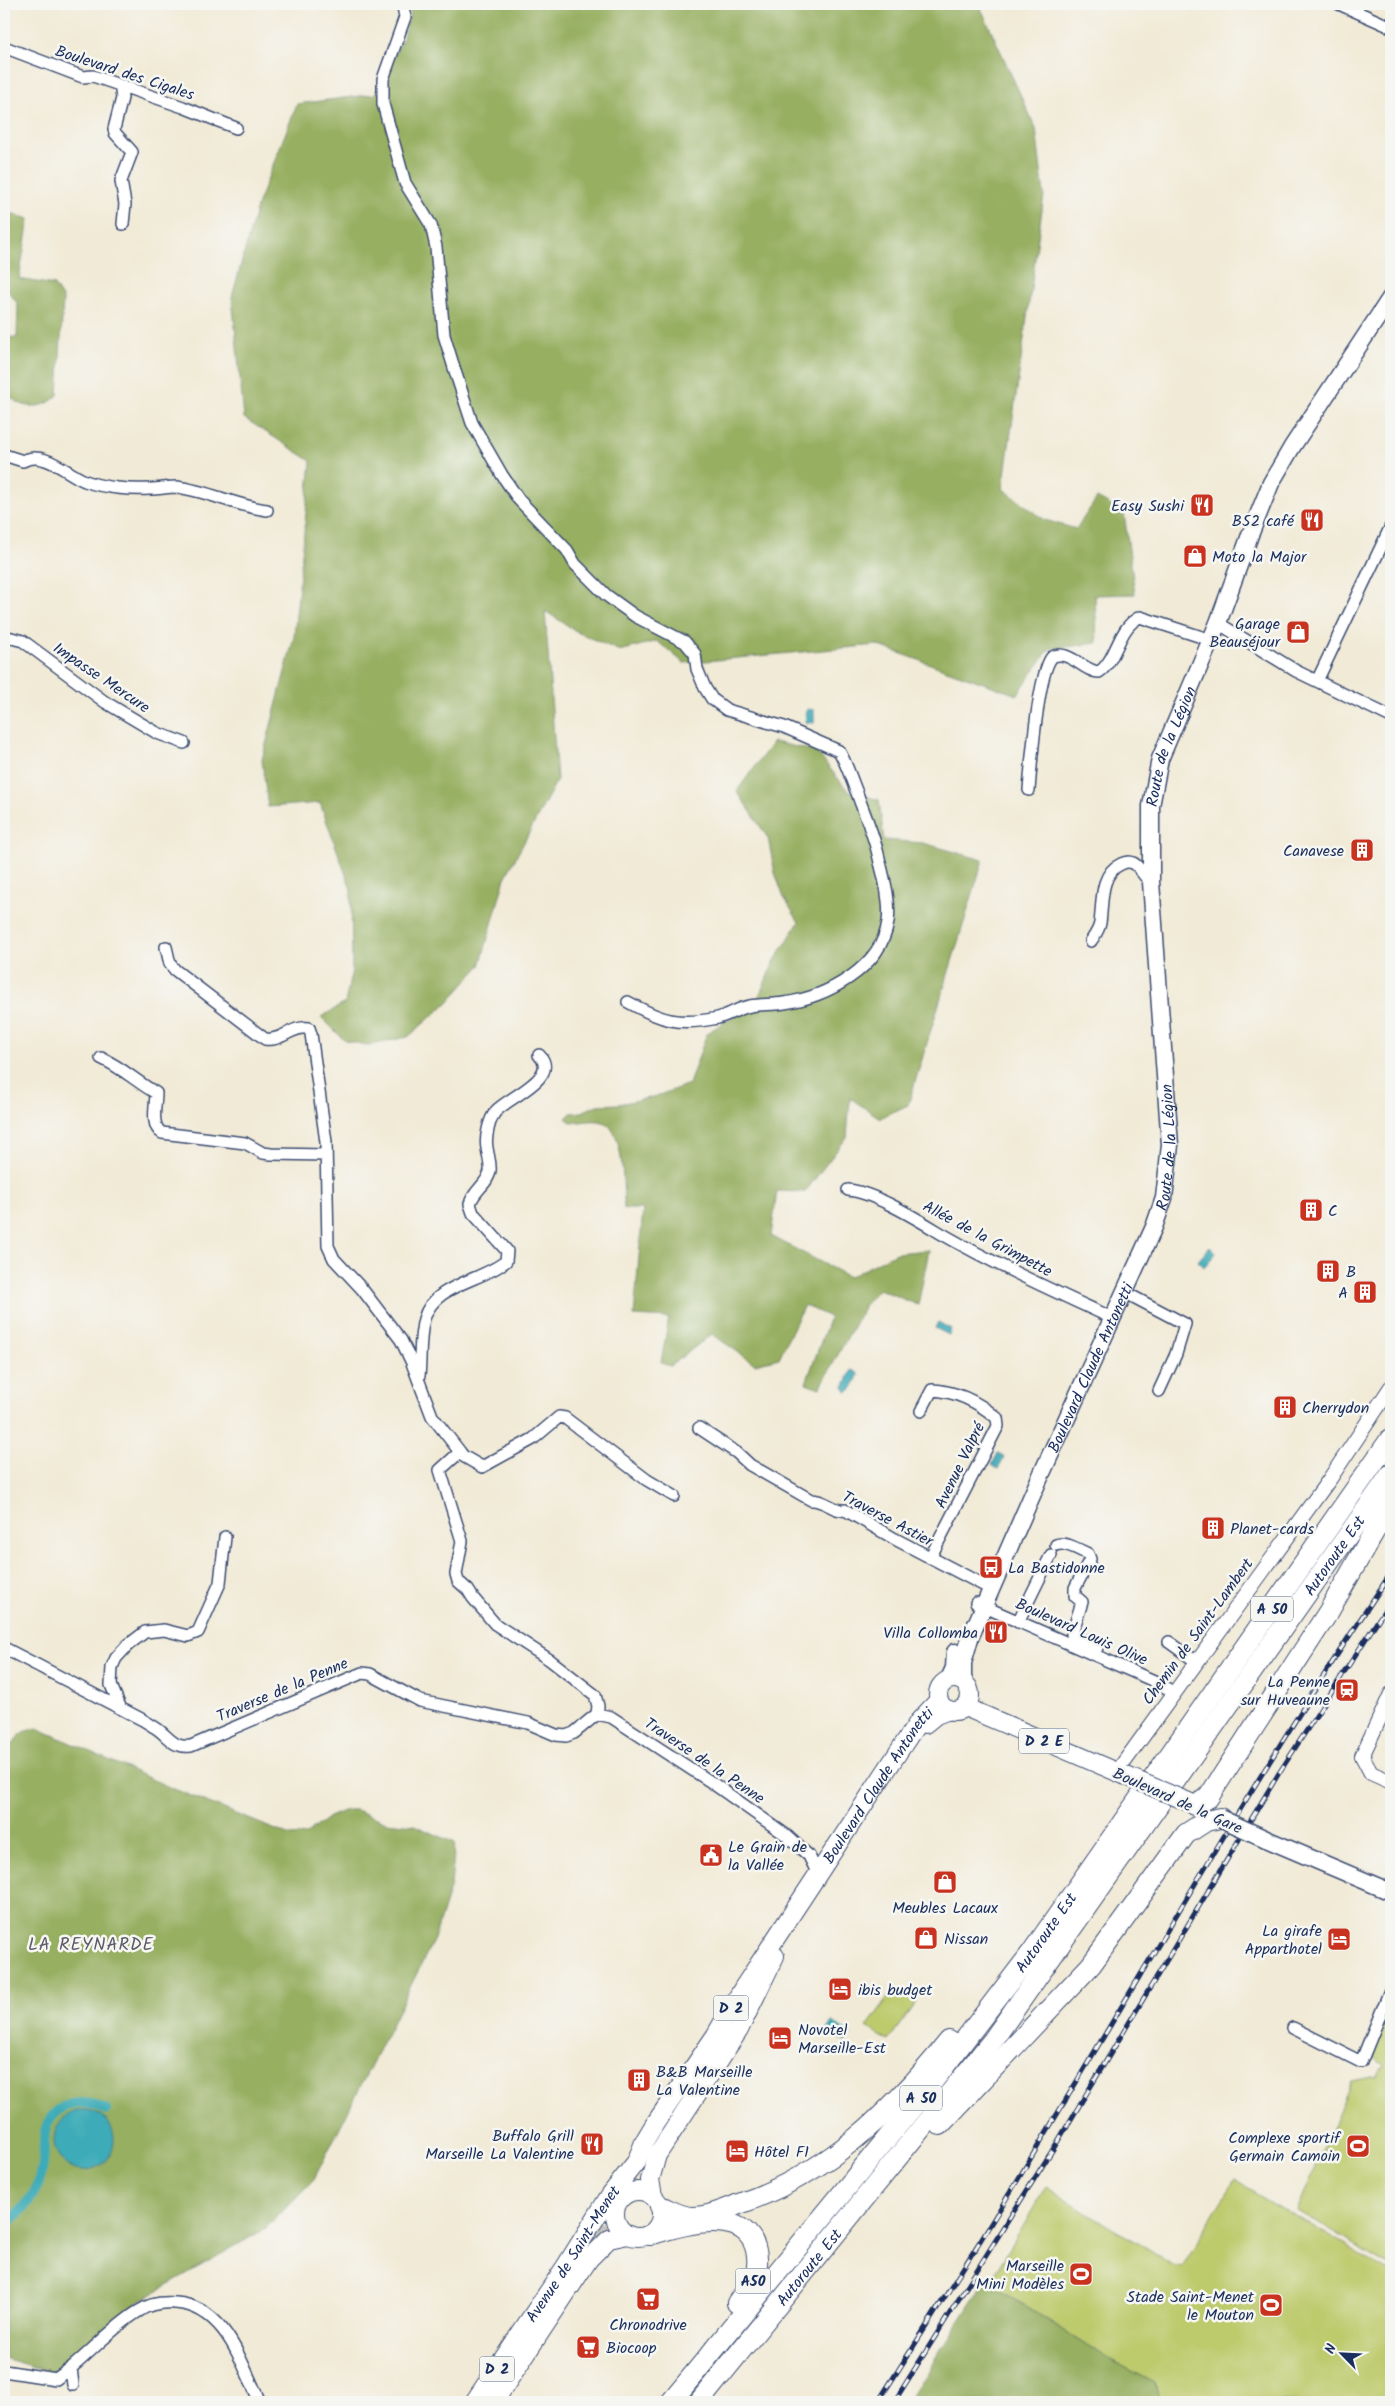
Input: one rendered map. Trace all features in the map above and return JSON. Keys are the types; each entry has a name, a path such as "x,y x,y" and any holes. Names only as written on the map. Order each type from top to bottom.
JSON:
{"highway":[{"name":"Autoroute Est","path":"671,2402 974,2031 1125,1820 1391,1438"},
{"name":"Autoroute Est","path":"699,2402 993,2040 1391,1474"},
{"path":"1193,1804 1208,1798 1329,1612 1391,1502"},
{"path":"837,2234 1091,1965 1186,1834 1206,1821 1219,1817 1224,1773"},
{"path":"656,2201 690,2217 705,2216 758,2198 818,2168 848,2147 874,2124 946,2045 1125,1820"},
{"name":"A50","path":"650,2235 677,2227 729,2223 751,2236 759,2260 750,2286 660,2402"}],"main road":[{"name":"Route de la Légion","path":"1148,1241 1164,1198 1170,1145 1151,882 1151,806 1160,759 1218,623 1271,483 1292,447 1391,297"},
{"name":"Boulevard Claude Antonetti","path":"956,1680 957,1646 980,1604 1033,1494 1148,1241"},
{"path":"956,1680 970,1690 970,1696 951,1705 941,1685 956,1680"},
{"name":"Boulevard Claude Antonetti","path":"818,1880 829,1857 919,1721 951,1705"},
{"name":"Boulevard Claude Antonetti","path":"818,1880 924,1726 951,1705"},
{"name":"Boulevard de la Gare","path":"951,1705 1193,1804 1266,1839 1391,1892"},
{"name":"D 2","path":"656,2201 650,2180 657,2154 739,2030 777,1950 818,1880"},
{"name":"Avenue de Saint-Menet","path":"632,2192 642,2172 649,2142 670,2114 818,1880"},
{"path":"670,2114 725,2039 750,1993 777,1950"},
{"name":"Avenue de Saint-Menet","path":"474,2402 572,2264 610,2195 636,2162 645,2140 670,2114"},
{"path":"639,2191 656,2201 660,2222 650,2235 639,2238 628,2235 621,2230 616,2222 615,2212 620,2200 632,2192 639,2191"},
{"name":"D 2","path":"487,2402 572,2264 615,2212"},
{"name":"Avenue de Saint-Menet","path":"494,2402 589,2259 609,2239 628,2235"}],"street":[{"path":"398,4 403,7 405,17 383,79 383,104 405,183 431,225 436,247 444,336 472,423 519,500 567,550 575,564 606,595 635,616 685,642 695,654 697,669 712,699 727,710 784,727 839,752 875,842 882,871 889,919 885,936 876,953 844,981 822,992 786,1003 749,1006 720,1018 692,1021 670,1022 653,1016 628,1002"},
{"path":"1339,4 1391,27"},
{"name":"Boulevard des Cigales","path":"4,47 83,77 93,76 120,85 236,128"},
{"path":"120,85 122,98 114,129 115,133 132,152 121,182 125,204 123,224"},
{"path":"4,455 23,461 31,457 41,458 87,482 104,486 150,489 176,487 210,495 250,508 267,510"},
{"path":"1317,681 1391,526"},
{"path":"1030,790 1031,754 1043,679 1052,657 1061,654 1093,672 1098,672 1106,665 1131,624 1140,617 1211,640"},
{"path":"1218,623 1265,654 1391,717"},
{"name":"Impasse Mercure","path":"4,636 23,641 105,702 157,733 184,743"},
{"path":"1091,941 1100,925 1106,877 1112,870 1127,861 1131,862 1136,865 1144,878 1151,882"},
{"path":"166,947 170,964 175,970 265,1039 272,1040 303,1027 308,1028 311,1034 324,1118 328,1246 334,1259 362,1289 401,1340 432,1416 460,1452 482,1467 533,1439 559,1417 565,1418 658,1488 674,1496"},
{"path":"418,1380 423,1322 429,1308 444,1294 506,1261 507,1251 473,1213 470,1204 489,1176 490,1161 486,1145 493,1114 500,1106 540,1078 545,1071 545,1065 539,1055"},
{"path":"100,1058 120,1067 132,1079 156,1093 155,1125 157,1130 245,1143 262,1153 326,1154"},
{"name":"Allée de la Grimpette","path":"848,1190 860,1191 920,1220 1004,1266 1112,1318"},
{"path":"1124,1292 1158,1311 1183,1321 1185,1324 1176,1354 1159,1391"},
{"name":"Chemin de Saint-Lambert","path":"1120,1773 1173,1693 1329,1480 1391,1387"},
{"name":"Avenue Valpré","path":"920,1411 932,1390 948,1390 984,1407 997,1418 998,1426 930,1558"},
{"name":"Traverse Astier","path":"699,1428 746,1460 750,1465 811,1500 819,1500 841,1511 846,1510 930,1558 987,1587"},
{"path":"460,1452 440,1470 461,1536 456,1574 458,1581 468,1590 472,1598 495,1624 550,1660 594,1695 598,1706 597,1714"},
{"path":"121,1708 111,1685 112,1667 116,1658 128,1644 145,1632 164,1630 188,1636 198,1632 220,1583 225,1537"},
{"path":"1018,1622 1053,1550 1060,1544 1072,1547 1088,1554 1090,1558 1075,1588 1075,1596 1082,1602 1072,1634 1096,1646 1098,1649 1096,1654"},
{"name":"Boulevard Louis Olive","path":"980,1604 1096,1654 1161,1684 1173,1693"},
{"path":"1169,1642 1197,1662"},
{"name":"Traverse de la Penne","path":"4,1648 121,1708 161,1732 177,1746 191,1746 362,1673 370,1674 420,1701 528,1722 556,1735 566,1736 574,1734 597,1714 611,1717 711,1782 780,1831 809,1856 818,1880"},
{"path":"1391,1694 1362,1756 1371,1773 1391,1782"},
{"path":"809,1856 829,1857"},
{"path":"1294,2028 1361,2062 1391,1988"},
{"path":"4,2371 56,2379 71,2368 113,2329 140,2310 160,2302 187,2304 210,2315 229,2337 260,2402"},
{"path":"71,2368 73,2385"}],"green space":[{"path":"413,4 979,4 1036,129 1044,195 1003,489 1045,520 1076,529 1097,498 1124,513 1135,594 1095,595 1097,643 1049,649 1017,695 877,645 684,663 657,641 620,651 579,633 545,611 557,780 505,878 480,966 447,1003 408,1037 368,1045 345,1041 321,1017 345,1003 352,970 351,889 320,803 268,807 262,760 294,637 311,461 244,418 232,297 258,203 297,104 375,94 402,40"},
{"path":"7,212 29,219 19,279 54,285 63,299 58,395 49,402 39,406 22,404 4,393 4,336 17,338 18,304 4,286 4,218"},
{"path":"773,742 816,751 848,791 879,800 884,840 923,843 983,860 908,1105 880,1118 850,1098 847,1137 805,1192 777,1191 771,1236 849,1277 896,1253 929,1250 918,1305 879,1289 867,1301 820,1388 806,1383 830,1317 804,1305 779,1358 755,1364 712,1334 670,1366 661,1363 669,1318 634,1316 643,1209 624,1209 623,1175 619,1147 615,1136 610,1127 603,1122 572,1123 566,1118 571,1113 582,1112 597,1105 619,1104 654,1097 689,1084 707,1033 743,1011 758,998 774,962 799,922 784,898 775,873 768,838 737,791"},
{"path":"37,1728 169,1787 291,1836 306,1835 329,1817 346,1810 356,1810 386,1822 414,1825 455,1843 451,1885 434,1939 314,2179 265,2229 139,2301 104,2330 57,2374 4,2358 4,1764 15,1740 23,1733"},
{"path":"895,1988 916,2002 888,2041 867,2027"},
{"name":"Complexe sportif Germain Camoin","path":"1391,2005 1391,2266 1297,2211 1352,2081 1377,2076 1384,2065 1370,2055"},
{"name":"Stade Saint-Menet le Mouton","path":"1234,2180 1391,2272 1391,2402 1161,2402 1155,2383 1111,2360 989,2283 1046,2187 1173,2265 1182,2267"},
{"path":"985,2281 1111,2360 1155,2383 1161,2402 908,2402"}],"water":[{"path":"807,709 814,710 814,723 805,722"},
{"path":"1210,1247 1216,1253 1204,1267 1198,1261"},
{"path":"938,1322 951,1329 949,1335 935,1328"},
{"path":"852,1370 859,1374 851,1390 846,1392 844,1387"},
{"path":"998,1453 1005,1457 998,1469 992,1465"},
{"path":"832,2022 851,2034 846,2042 827,2030"},
{"path":"78,2110 90,2110 106,2118 112,2128 114,2140 112,2152 106,2162 90,2170 78,2170 62,2162 54,2146 54,2134 62,2118"}],"waterway":[{"path":"4,2227 22,2210 35,2191 42,2170 45,2132 48,2122 54,2114 61,2108 79,2103 97,2106 106,2110"}],"tunnel":[{"path":"579,2261 645,2161"}],"railway":[{"path":"878,2402 1004,2203 1257,1782 1391,1573"},
{"path":"894,2402 1055,2146 1279,1773 1391,1600"}],"place":[{"name":"Easy Sushi","path":"1202,505"},
{"name":"B52 café","path":"1312,520"},
{"name":"Moto la Major","path":"1195,556"},
{"name":"Garage Beauséjour","path":"1298,632"},
{"name":"Canavese","path":"1362,850"},
{"name":"C","path":"1311,1210"},
{"name":"B","path":"1328,1271"},
{"name":"A","path":"1365,1292"},
{"name":"Cherrydon","path":"1285,1407"},
{"name":"Planet-cards","path":"1213,1528"},
{"name":"La Bastidonne","path":"991,1567"},
{"name":"Villa Collomba","path":"996,1632"},
{"name":"La Penne sur Huveaune","path":"1347,1690"},
{"name":"Le Grain de la Vallée","path":"711,1855"},
{"name":"Meubles Lacaux","path":"945,1882"},
{"name":"Nissan","path":"926,1938"},
{"name":"La girafe Apparthotel","path":"1339,1939"},
{"name":"ibis budget","path":"840,1989"},
{"name":"Novotel Marseille-Est","path":"780,2038"},
{"name":"B&B Marseille La Valentine","path":"639,2080"},
{"name":"Buffalo Grill Marseille La Valentine","path":"592,2144"},
{"name":"Complexe sportif Germain Camoin","path":"1358,2146"},
{"name":"Hôtel F1","path":"737,2151"},
{"name":"Marseille Mini Modèles","path":"1081,2274"},
{"name":"Chronodrive","path":"648,2299"},
{"name":"Stade Saint-Menet le Mouton","path":"1271,2305"},
{"name":"Biocoop","path":"588,2347"}],"district":[{"name":"LA REYNARDE","path":"91,1944"}]}
